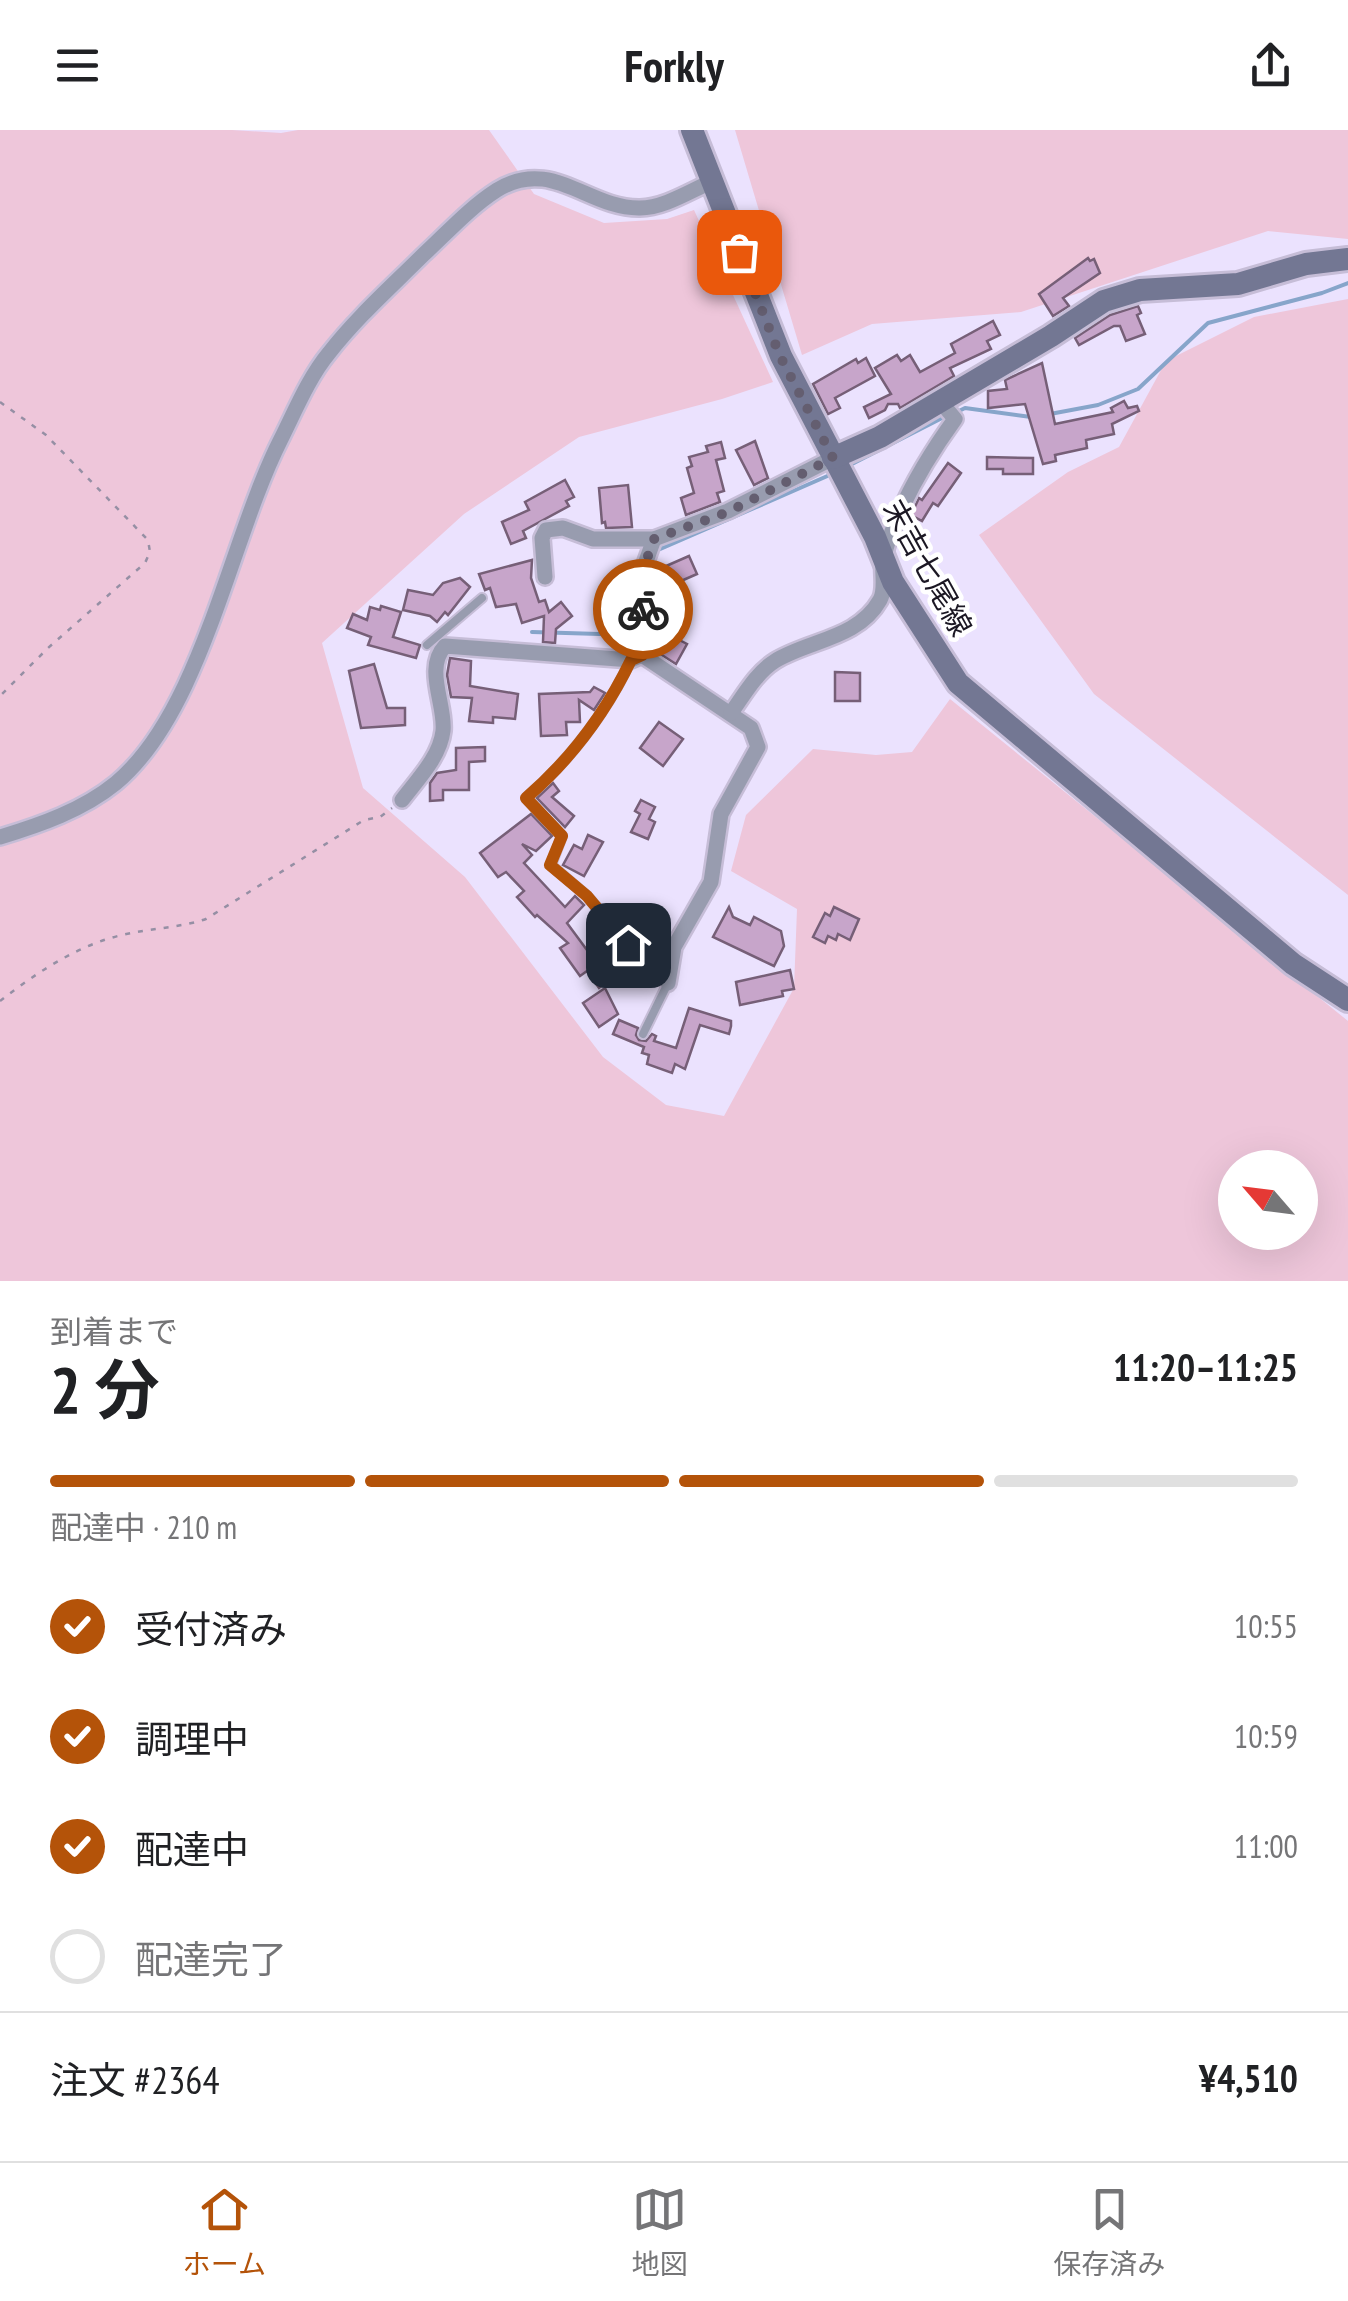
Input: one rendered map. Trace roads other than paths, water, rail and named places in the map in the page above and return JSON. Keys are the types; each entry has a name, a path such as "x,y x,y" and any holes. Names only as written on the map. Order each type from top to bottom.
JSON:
{"main road":[{"name":"末吉七尾線","path":"692,130 780,356 913,618 958,682 1294,964 1348,1000"},
{"path":"833,458 880,436 1104,301 1140,290 1238,284 1306,264 1348,258"}],"street":[{"path":"0,837 55,819 101,794 141,758 156,738 192,670 280,441 326,356 364,313 468,212 518,180 539,178 570,185 622,206 643,208 711,182"},
{"path":"731,714 756,677 776,660 826,642 866,618 883,597 883,558 914,483 954,418 940,401"},
{"path":"545,577 542,538 546,530 555,527 593,539 654,539 728,512 833,458"},
{"path":"637,658 644,567 654,539"},
{"path":"402,800 439,746 443,729 436,686 439,652 445,646 637,658 731,714 754,732 758,747 721,814 711,882 674,947 668,983"}],"lane":[{"path":"445,646 427,644 482,598"},
{"path":"637,658 613,698 552,776 526,798 562,836 550,865 587,896 649,969 668,983 643,1034"}],"waterway":[{"path":"1050,414 1098,405 1138,389 1208,323 1348,283"},
{"path":"957,412 965,408 1031,417"},
{"path":"850,465 948,415"},
{"path":"658,550 832,474"},
{"path":"532,632 633,635 634,563 641,559"}]}
